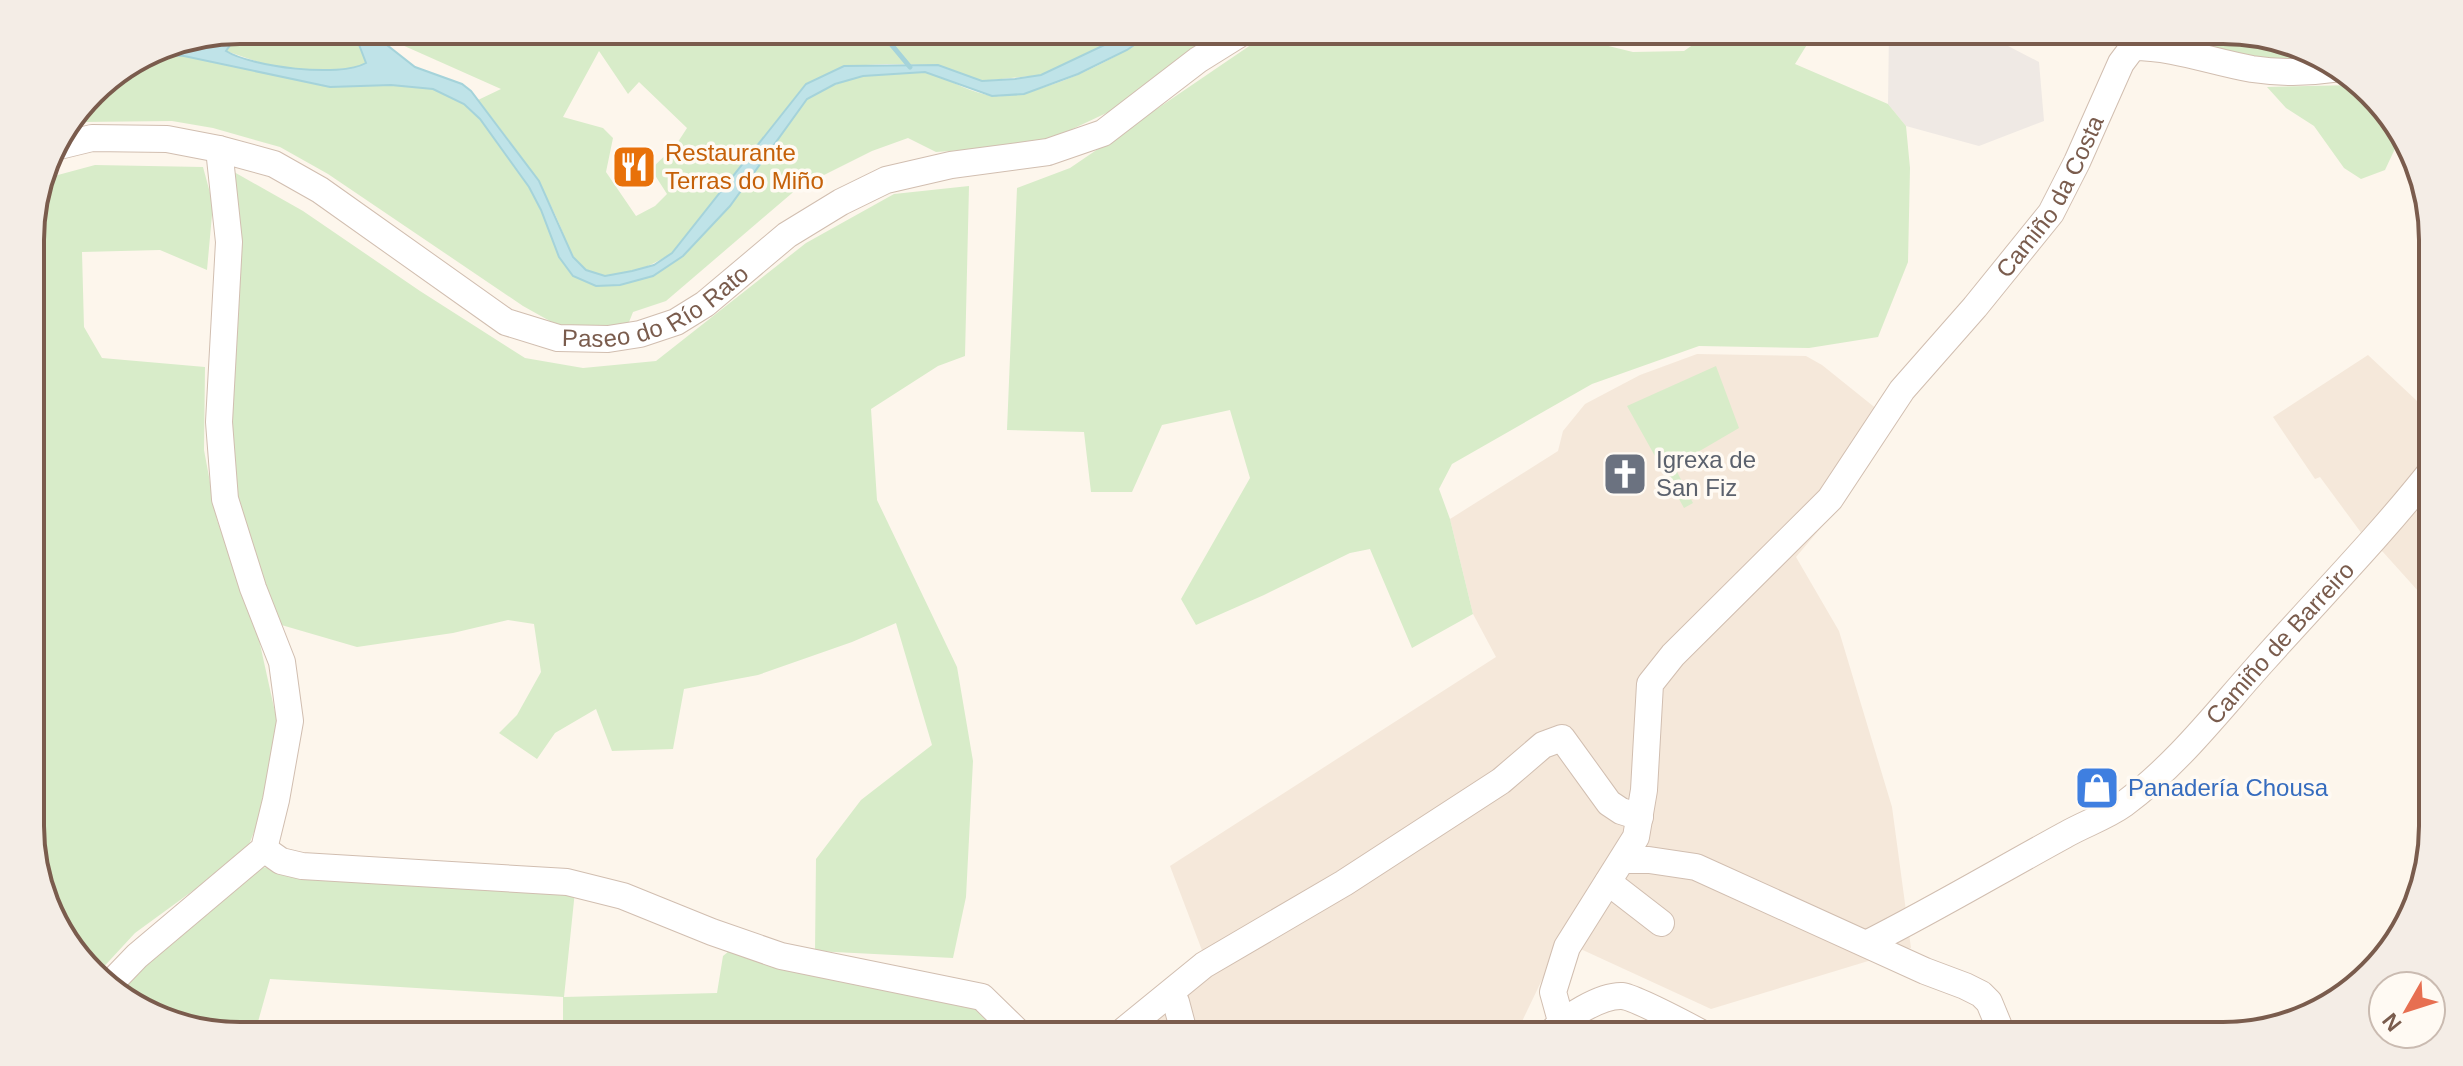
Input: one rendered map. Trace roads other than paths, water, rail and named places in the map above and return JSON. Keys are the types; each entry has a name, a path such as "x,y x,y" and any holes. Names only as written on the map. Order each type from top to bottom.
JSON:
{"street":[{"name":"Paseo do Río Rato","path":"69,144 92,138 167,139 274,164 320,190 506,322 558,338 608,339 640,334 676,322 705,304 787,235 841,202 886,180 951,165 1048,152 1103,133 1224,44"},
{"name":"Camiño da Costa","path":"1640,817 1650,684 1673,655 1830,499 1902,390 2051,213 2121,63 2133,47 2156,47 2254,69 2307,73 2322,71"},
{"path":"116,978 137,956 264,849 290,721 282,662 253,588 225,499 219,422 229,242 219,149"},
{"name":"Camiño de Barreiro","path":"1868,943 1940,907 2121,806 2195,740 2419,486"},
{"path":"1135,1022 1204,965 1344,883 1501,781 1550,740 1562,738 1609,803 1640,817 1636,837 1567,947 1553,992 1558,1022"},
{"path":"264,849 281,861 302,866 567,882 623,896 781,956 982,997 1008,1022"},
{"path":"1616,871 1649,860 1696,867 1981,994 1989,1002 1997,1022"},
{"path":"1616,871 1661,923"},
{"path":"1170,994 1176,1002 1181,1022"},
{"path":"1572,1022 1605,998 1624,996 1678,1022"}],"water":[{"path":"359,44 386,44 415,67 462,84 471,91 539,181 573,257 586,270 605,276 654,265 672,253 806,84 844,66 938,65 982,81 1015,79 1041,75 1106,44 1136,44 1078,74 1024,94 992,96 925,72 863,76 835,84 807,99 730,206 683,256 653,276 620,285 596,286 573,276 559,257 529,187 480,119 464,104 433,89 391,85 330,87 174,55 230,45 226,51 255,62 296,69 336,70 366,63"}],"waterway":[{"path":"891,44 910,67"}],"place":[{"name":"Restaurante Terras do Miño","path":"634,167"},
{"name":"Igrexa de San Fiz","path":"1625,474"},
{"name":"Panadería Chousa","path":"2097,788"}]}
